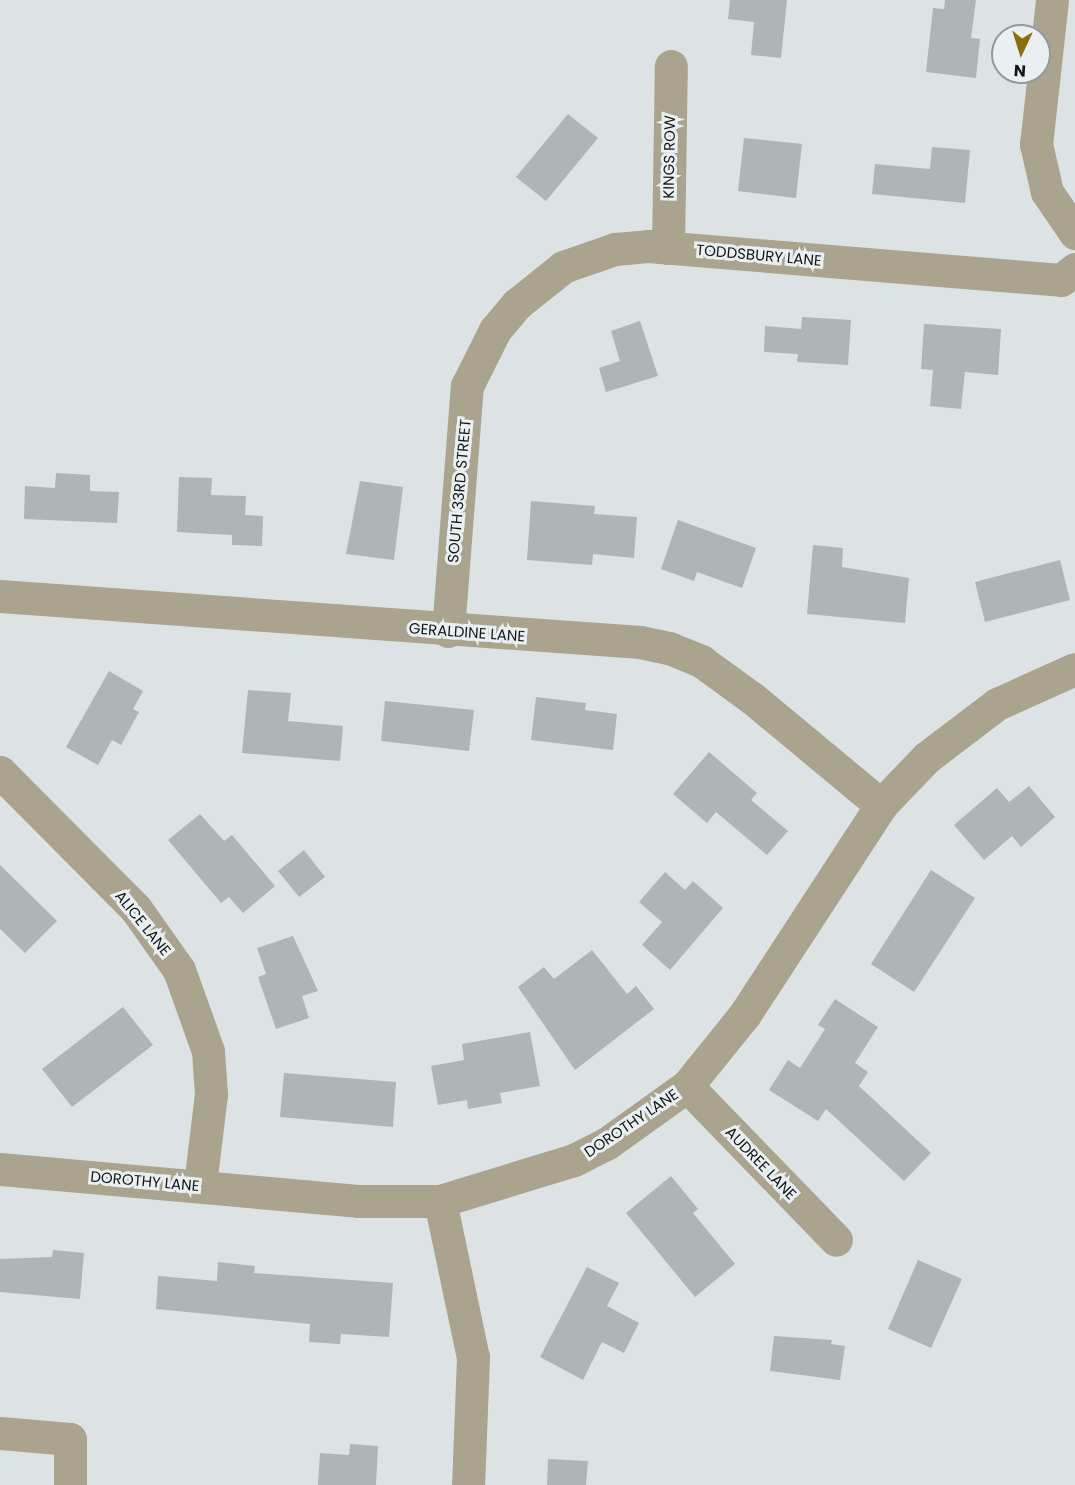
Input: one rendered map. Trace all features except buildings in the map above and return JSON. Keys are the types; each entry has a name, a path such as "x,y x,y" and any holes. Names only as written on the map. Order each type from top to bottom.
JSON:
{"street":[{"path":"1052,0 1036,144 1047,192 1075,232"},
{"name":"KINGS ROW","path":"668,248 671,66"},
{"name":"TODDSBURY LANE","path":"481,355 517,304 563,267 615,249 668,248 1060,280 1075,269"},
{"name":"SOUTH 33RD STREET","path":"448,631 467,386 481,355"},
{"name":"GERALDINE LANE","path":"0,596 448,631 640,642 669,648 701,661 752,698 881,805"},
{"name":"DOROTHY LANE","path":"0,1169 200,1185 358,1201 440,1201 574,1160 606,1144 687,1086 745,1014 881,805 926,758 969,723 1033,685 1075,669"},
{"name":"ALICE LANE","path":"0,772 136,909 179,969 208,1051 211,1094 200,1185"},
{"name":"AUDREE LANE","path":"687,1086 836,1240"},
{"path":"440,1201 473,1357 468,1485"},
{"path":"0,1433 70,1439 70,1485"}]}
